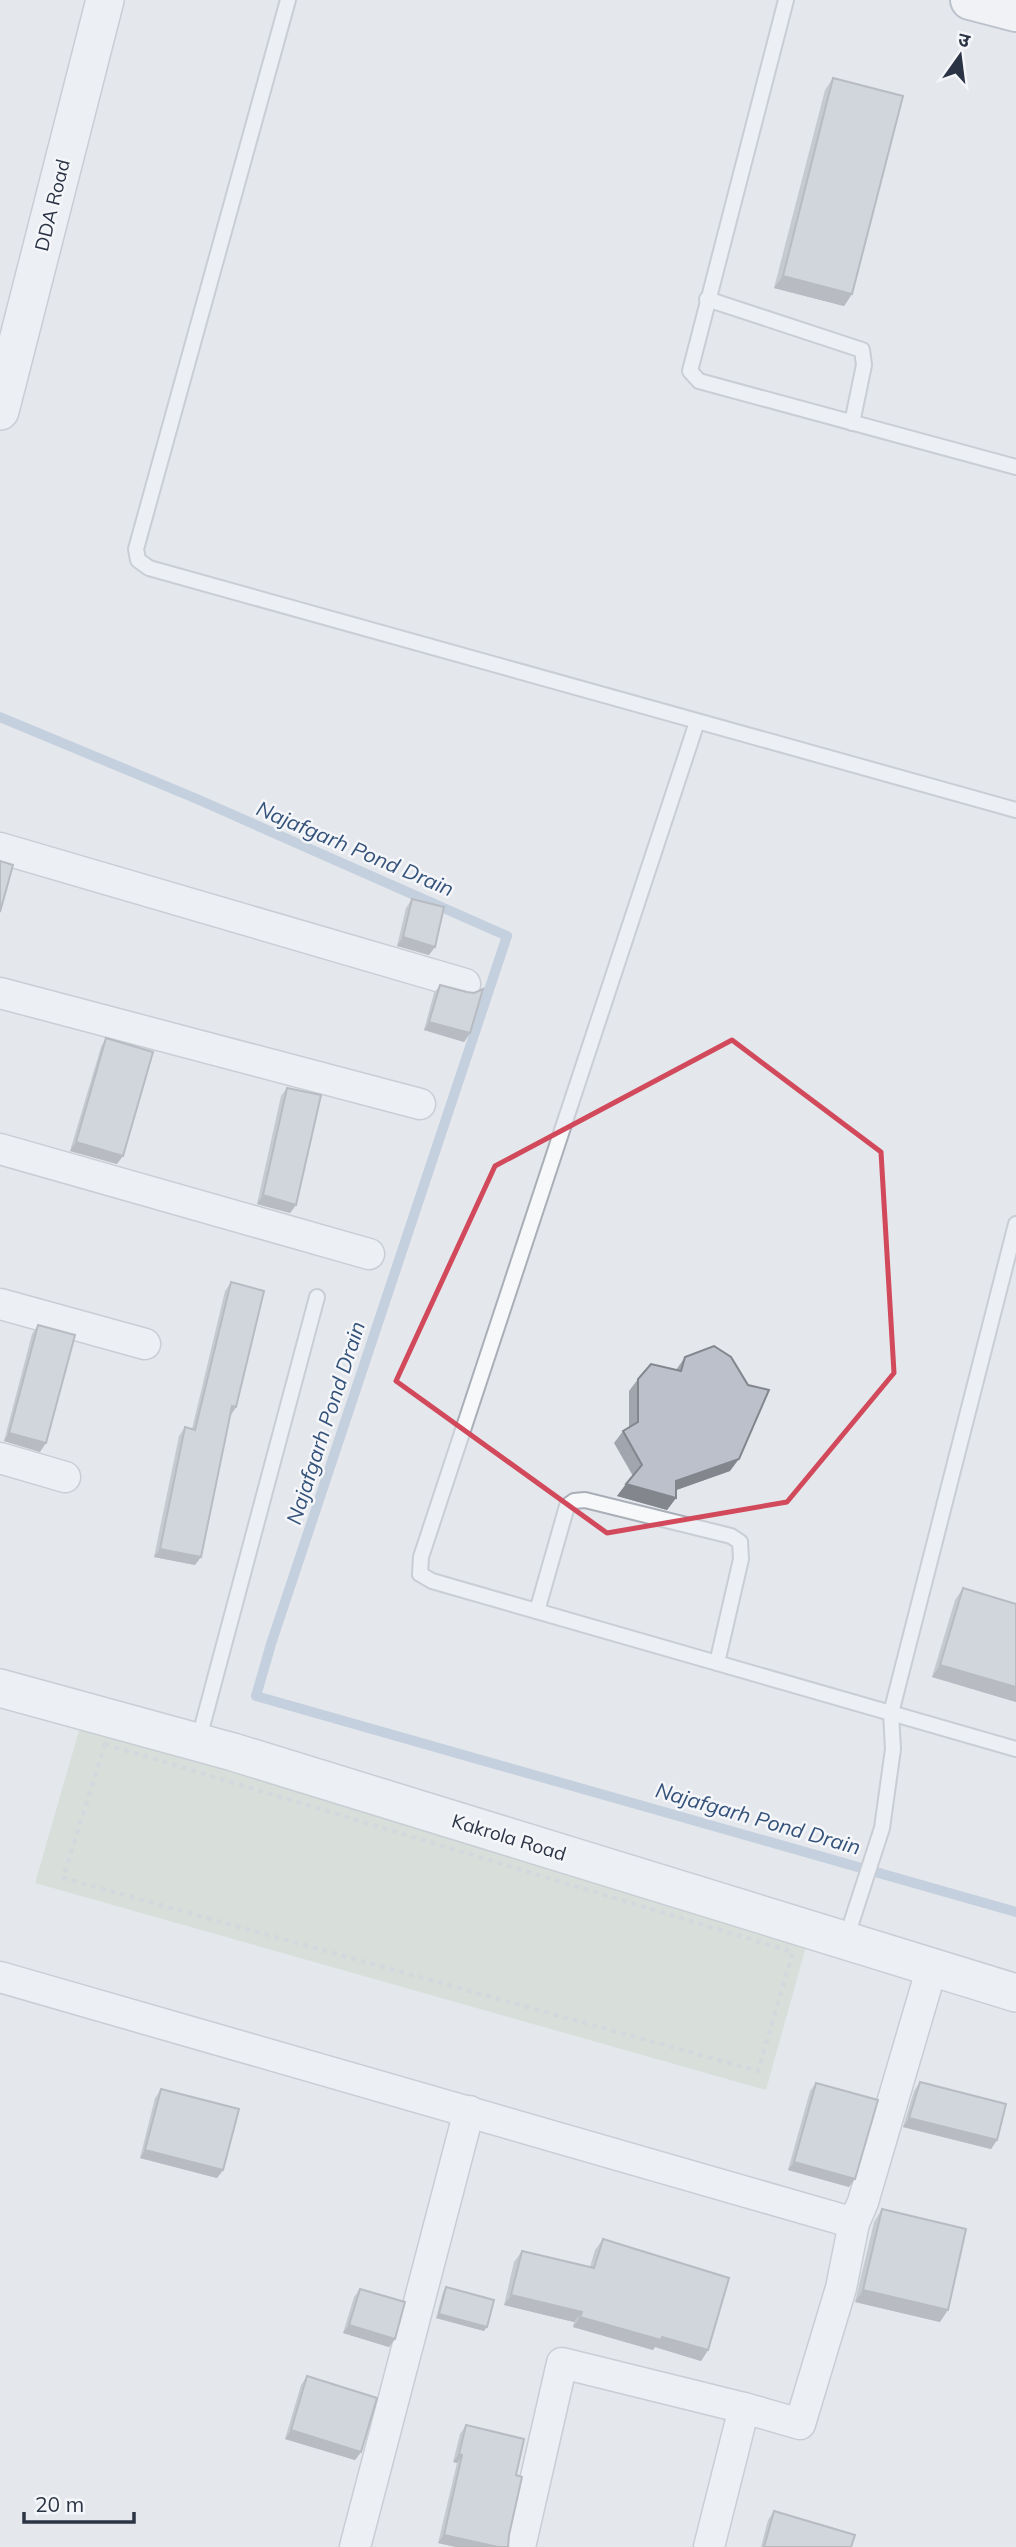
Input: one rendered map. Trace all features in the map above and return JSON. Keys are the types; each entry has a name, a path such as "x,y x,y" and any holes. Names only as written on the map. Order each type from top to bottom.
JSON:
{"highway":[{"path":"970,0 1016,12"}],"street":[{"name":"DDA Road","path":"0,411 105,0"},
{"path":"0,848 465,984"},
{"path":"0,993 420,1104"},
{"path":"0,1149 369,1254"},
{"path":"0,1304 145,1344"},
{"path":"0,1458 65,1477"},
{"name":"Kakrola Road","path":"0,1691 198,1743 1016,1993"},
{"path":"520,2547 562,2363 800,2424 841,2288 855,2222 932,1967"},
{"path":"0,1977 855,2222"},
{"path":"355,2547 469,2111"},
{"path":"709,2547 744,2408"}],"lane":[{"path":"288,0 136,549 138,560 149,568 1016,810"},
{"path":"786,0 690,371 699,381 1016,467"},
{"path":"707,299 862,350 863,365 852,423"},
{"path":"697,722 421,1557 420,1574 432,1581 1016,1749"},
{"path":"846,1940 882,1828 893,1749 891,1713 1016,1224"},
{"path":"198,1743 317,1297"},
{"path":"537,1611 567,1506 573,1501 585,1500 731,1536 740,1542 741,1559 717,1663"}],"path":[{"path":"105,1744 793,1952 758,2071 64,1878 105,1744"}],"highlighted area":[{"path":"732,1040 881,1152 894,1373 787,1502 607,1533 396,1381 495,1166"}],"green space":[{"path":"82,1720 806,1947 766,2090 35,1883"}],"building":[{"path":"833,78 903,96 852,294 783,276"},
{"path":"0,861 13,865 0,912"},
{"path":"412,899 444,907 435,947 403,937"},
{"path":"440,985 474,993 483,989 470,1033 429,1022"},
{"path":"106,1038 153,1052 123,1156 76,1142"},
{"path":"287,1088 321,1095 296,1205 263,1195"},
{"path":"231,1282 264,1291 236,1407 232,1406 201,1557 160,1549 185,1427 195,1430"},
{"path":"38,1325 75,1335 46,1443 9,1433"},
{"path":"714,1346 731,1357 748,1385 769,1390 739,1459 676,1481 676,1498 626,1484 642,1465 623,1431 638,1422 638,1379 651,1364 681,1371 685,1357"},
{"path":"963,1588 1016,1604 1016,1687 940,1665"},
{"path":"920,2082 1006,2104 997,2140 909,2118"},
{"path":"816,2083 878,2100 855,2179 794,2162"},
{"path":"161,2089 239,2109 223,2170 145,2150"},
{"path":"882,2209 966,2229 948,2310 863,2290"},
{"path":"603,2239 729,2278 708,2350 662,2337 661,2340 580,2317 582,2312 511,2295 522,2251 594,2268"},
{"path":"446,2287 494,2300 487,2327 439,2314"},
{"path":"360,2289 405,2302 395,2339 349,2325"},
{"path":"307,2376 377,2398 361,2452 291,2430"},
{"path":"466,2425 524,2439 516,2475 522,2477 508,2547 444,2535"},
{"path":"774,2511 855,2535 851,2547 764,2547"}],"waterway":[{"name":"Najafgarh Pond Drain","path":"0,717 197,799 507,936 256,1696 1016,1912"}]}
